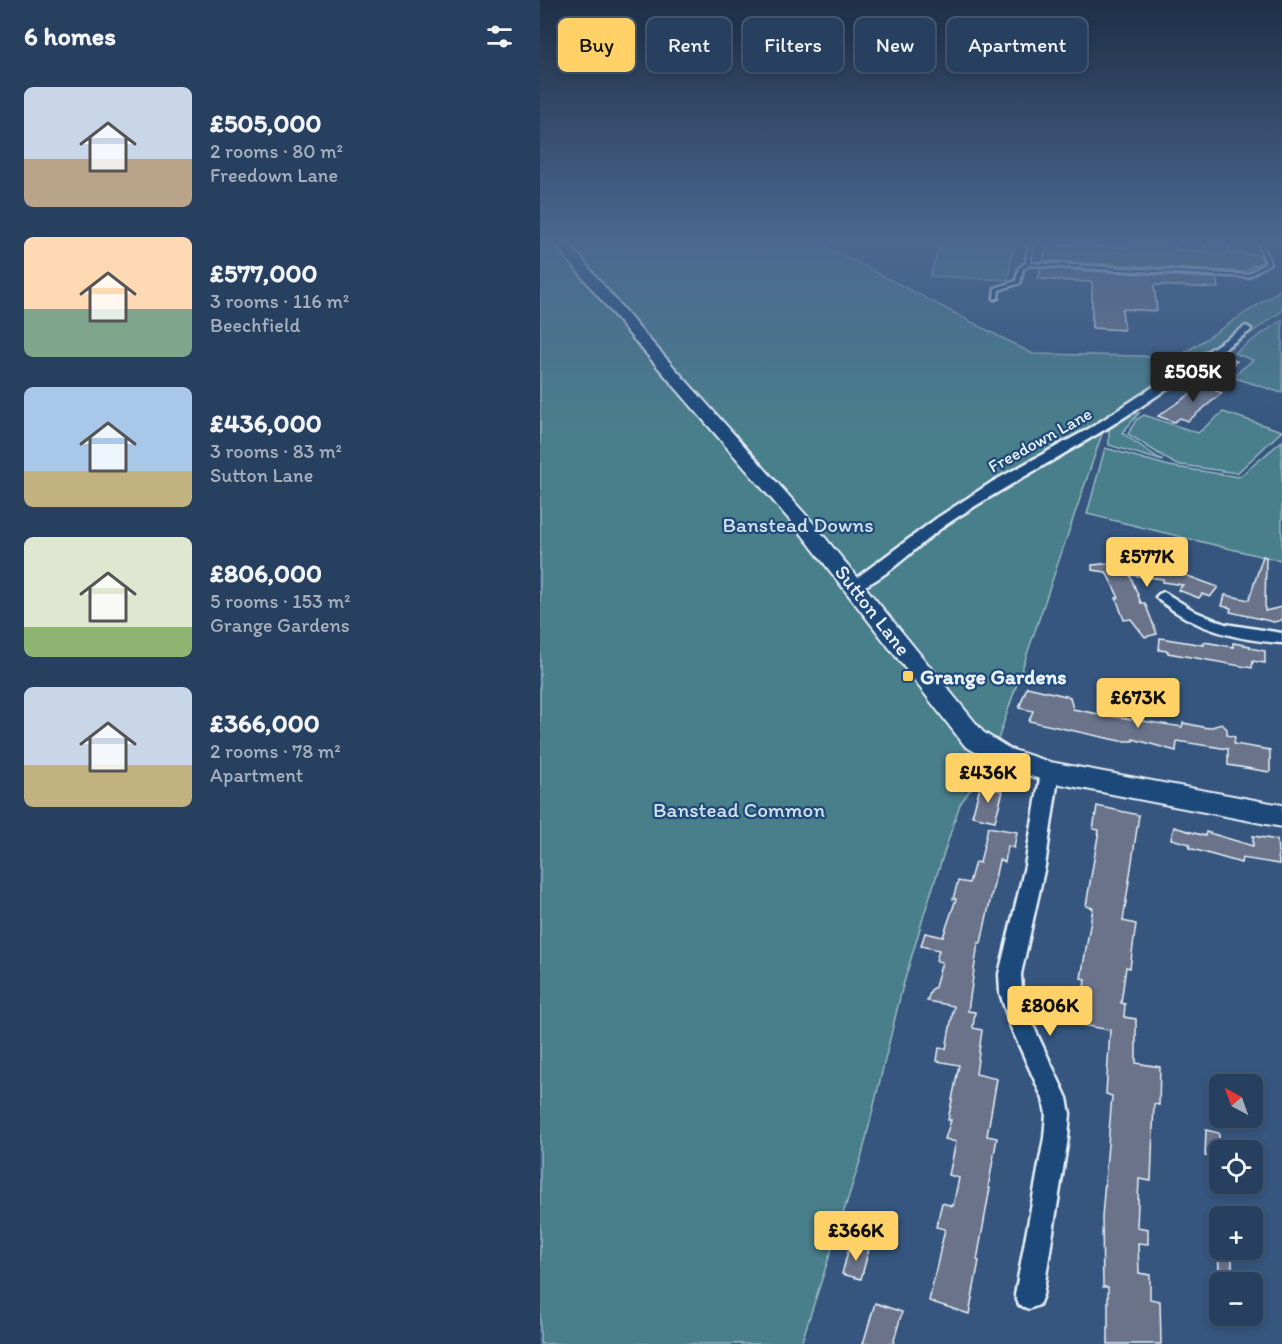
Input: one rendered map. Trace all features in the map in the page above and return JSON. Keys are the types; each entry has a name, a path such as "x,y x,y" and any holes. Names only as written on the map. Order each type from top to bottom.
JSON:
{"main road":[{"name":"Sutton Lane","path":"612,305 807,528 974,739 1007,760 1050,772 1282,816"}],"street":[{"name":"Freedown Lane","path":"854,585 875,573 942,521 997,485 1096,430 1246,329"},
{"path":"1164,597 1184,614 1203,622 1252,635 1282,638"},
{"path":"1029,1295 1056,1138 1058,1114 1056,1098 1021,1025 1011,993 1010,974 1035,866 1050,772"}],"green space":[{"name":"Banstead Downs","path":"540,305 938,305 1033,354 1143,356 1174,360 1258,305 1282,305 1282,311 1203,367 1191,368 1105,425 990,763 960,804 902,989 862,1155 801,1344 540,1344"},
{"path":"1282,320 1282,393 1232,377 1253,360 1234,353"},
{"path":"1223,412 1282,431 1237,473 1175,464 1128,434 1136,420 1144,415 1198,433"},
{"path":"1139,413 1122,433 1163,461 1109,445 1109,428 1130,415"},
{"path":"1282,441 1282,560 1087,514 1105,448 1169,466 1239,477"}],"building":[{"path":"1092,305 1156,305 1157,311 1122,309 1124,330 1092,328"},
{"path":"1223,357 1237,361 1223,372 1209,368"},
{"path":"1209,381 1224,386 1216,391 1222,393 1188,421 1180,418 1174,422 1158,416"},
{"path":"1263,556 1266,557 1265,611 1282,607 1282,620 1274,622 1230,612 1231,608 1222,606 1225,595 1249,600"},
{"path":"1137,561 1177,566 1177,572 1218,587 1210,597 1202,594 1199,598 1178,590 1183,585 1163,582 1163,579 1130,575 1141,603 1145,603 1157,634 1145,637 1131,619 1124,620 1116,598 1119,598 1106,572 1092,570 1092,565"},
{"path":"1160,638 1204,645 1204,642 1233,647 1233,643 1250,646 1250,648 1265,651 1265,663 1253,661 1252,668 1168,653 1168,651 1159,650"},
{"path":"1027,687 1070,697 1073,709 1098,714 1182,727 1183,723 1208,728 1222,724 1227,729 1227,735 1235,737 1234,744 1270,750 1270,772 1228,765 1228,749 1177,741 1176,751 1133,739 1133,741 1120,741 1029,721 1033,711 1019,708"},
{"path":"980,787 1003,791 995,821 972,816"},
{"path":"1097,806 1139,815 1123,921 1136,924 1130,968 1126,967 1121,1003 1125,1004 1124,1017 1136,1019 1136,1063 1160,1067 1159,1105 1154,1104 1151,1181 1139,1179 1137,1227 1148,1229 1148,1244 1138,1243 1139,1273 1150,1275 1150,1299 1160,1301 1161,1344 1108,1344 1108,1287 1103,1287 1102,1217 1112,1096 1106,1094 1110,1030 1066,1022 1068,1008 1082,1011 1085,979 1081,978 1093,908 1086,906 1099,830 1093,829"},
{"path":"988,827 1017,832 1014,848 1008,846 1005,862 999,860 981,943 978,943 968,1011 975,1012 973,1028 982,1030 976,1074 997,1079 987,1136 997,1138 969,1314 929,1301 945,1229 936,1227 942,1203 953,1206 959,1178 949,1175 956,1142 945,1139 951,1120 948,1120 959,1065 937,1061 939,1048 946,1049 954,1006 927,1001 931,990 935,987 942,962 936,961 939,950 921,946 925,933 943,937 956,899 953,899 958,881 969,883 975,862 980,863"},
{"path":"1174,827 1205,836 1206,832 1253,846 1253,836 1277,840 1279,864 1242,858 1241,863 1189,848 1190,844 1171,839"},
{"path":"1206,1130 1219,1133 1219,1140 1209,1140 1209,1157 1205,1156"},
{"path":"850,1244 869,1249 861,1279 842,1274"},
{"path":"1219,1260 1232,1260 1232,1272 1219,1271"},
{"path":"875,1303 902,1312 893,1344 863,1344"}],"place":[{"name":"Grange Gardens","path":"908,676"}],"park label":[{"name":"Banstead Common","path":"739,809"}]}
